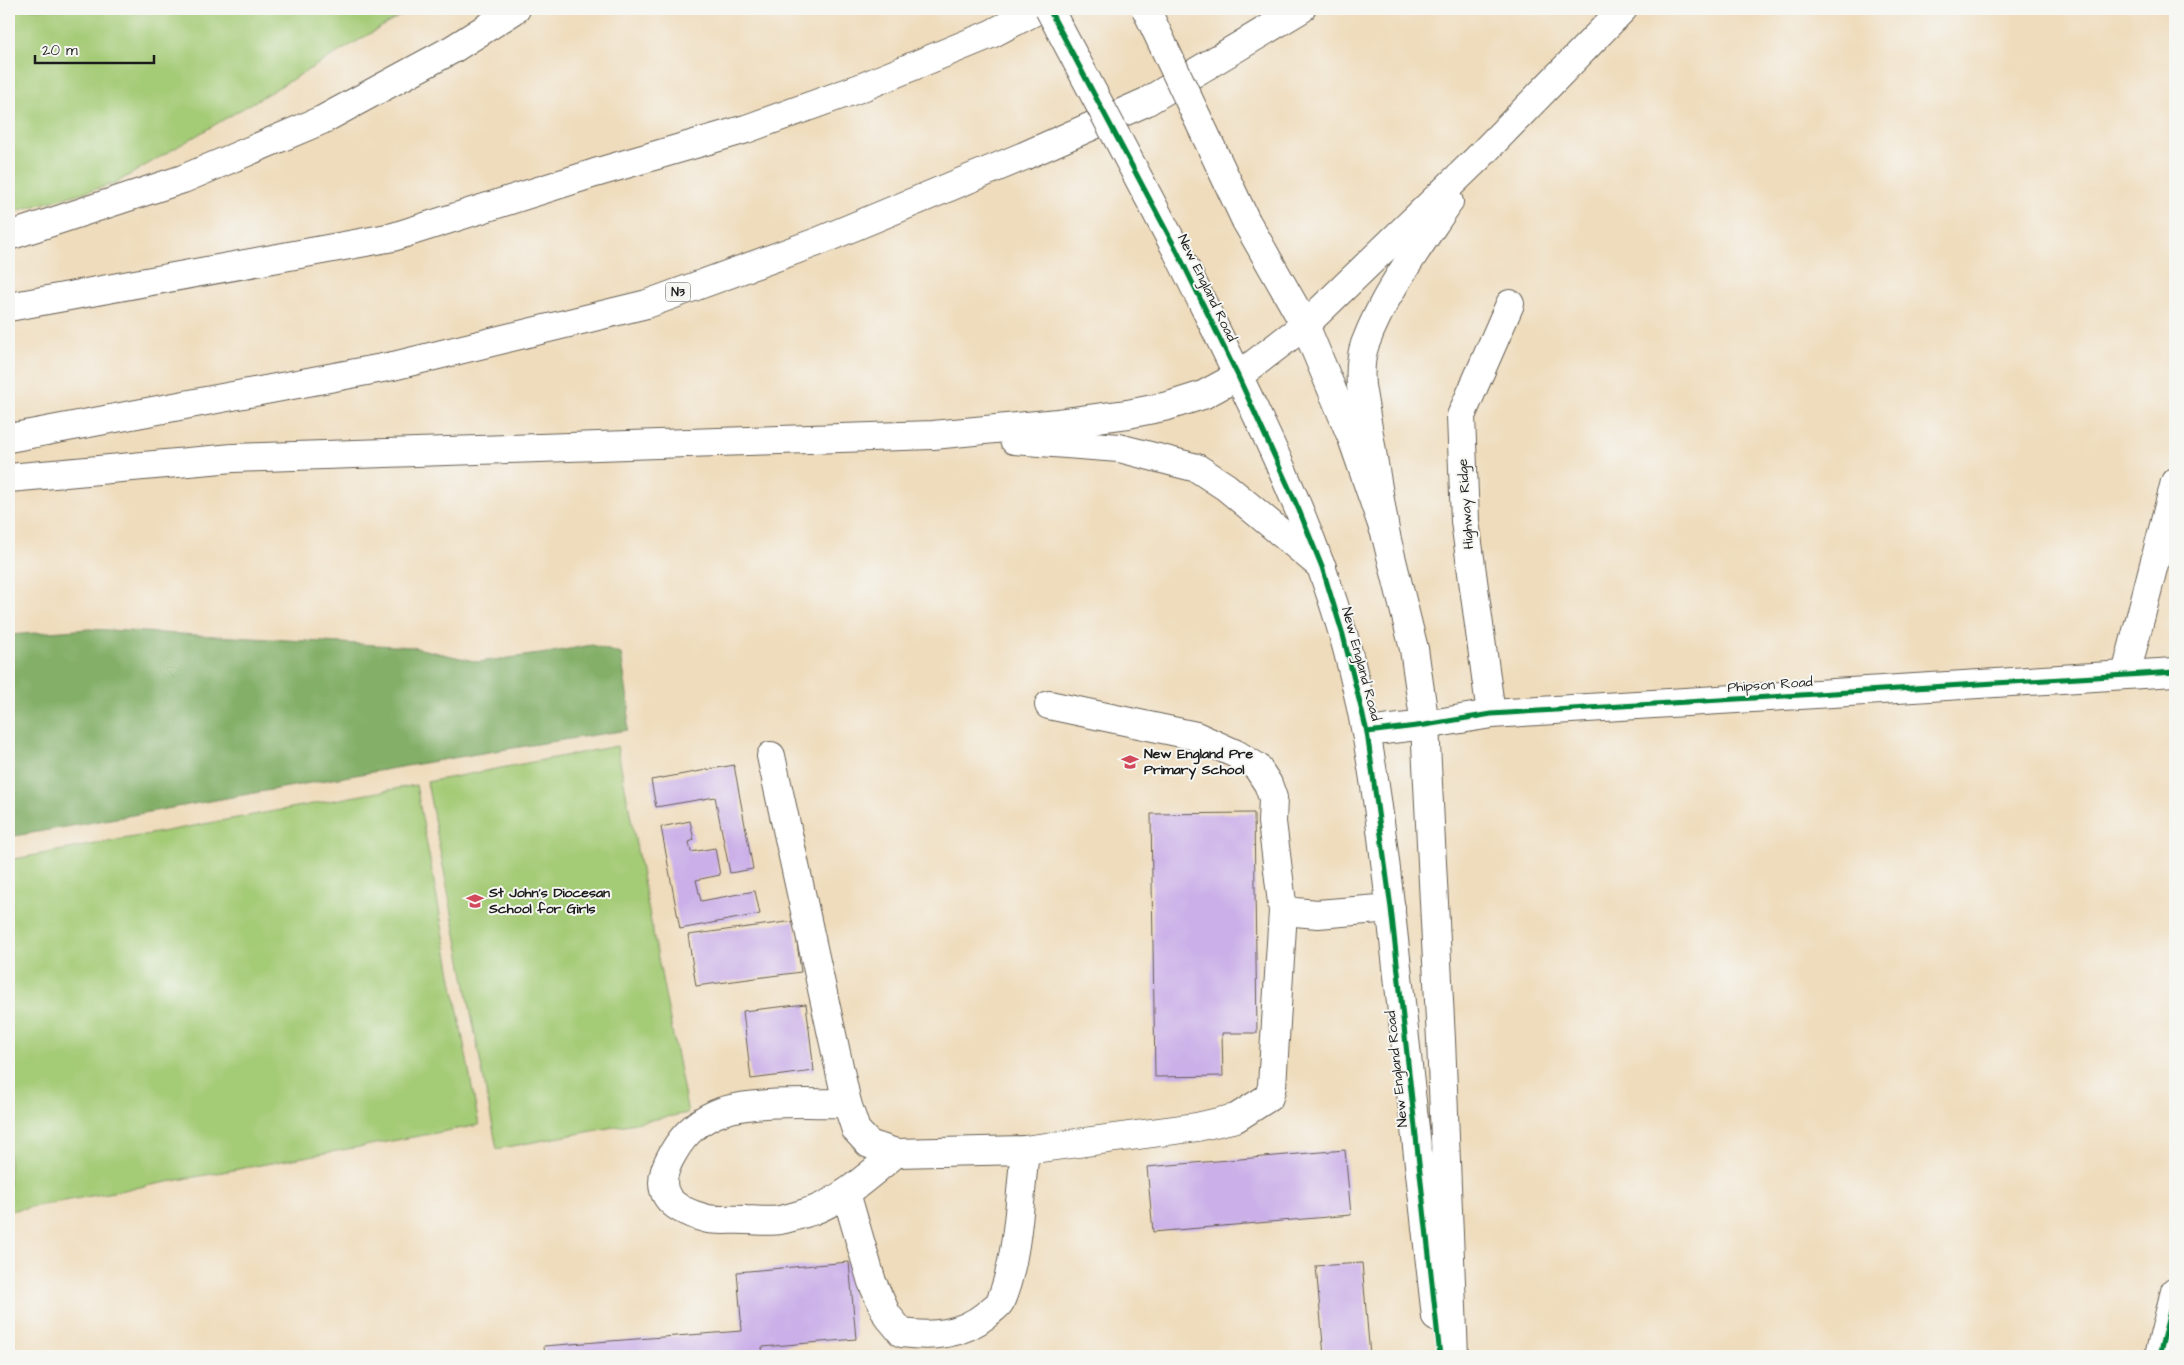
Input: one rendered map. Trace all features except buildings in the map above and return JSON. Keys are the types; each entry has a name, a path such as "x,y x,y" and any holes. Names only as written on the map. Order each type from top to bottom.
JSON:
{"main road":[{"path":"9,236 183,178 322,120 453,49 516,9"},
{"path":"9,307 393,237 595,173 754,126 860,88 973,41 1038,9"},
{"name":"New England Road","path":"1049,9 1177,251 1238,376 1300,510 1322,567 1343,635 1367,732 1391,908 1440,1356"},
{"path":"1146,9 1246,221 1305,325 1352,438 1386,536"},
{"name":"N3","path":"9,438 394,366 647,304 817,242 1024,156 1146,102 1301,9"},
{"path":"9,478 233,458 933,435 1128,414 1168,406 1203,395 1238,376 1305,325 1478,160 1623,9"},
{"path":"1454,1356 1442,1040 1425,725 1414,649 1386,536 1361,386 1360,366 1364,345 1381,309 1412,257 1478,160"},
{"name":"Highway Ridge","path":"1491,714 1464,521 1461,416 1510,304"},
{"path":"933,435 1119,448 1197,468 1226,487 1322,567"},
{"path":"2126,674 2175,482"},
{"name":"Phipson Road","path":"1367,732 1491,714 2175,672"},
{"path":"771,756 848,1103 856,1130 869,1144 896,1153 1024,1150 1197,1127 1236,1118 1269,1097 1272,1086 1283,911 1272,822 1273,798 1268,784 1257,767 1236,754 1196,736 1049,705"},
{"path":"1283,911 1318,914 1391,908"},
{"path":"1412,1096 1425,1092 1434,1086 1439,1071 1442,1040"},
{"path":"848,1103 751,1105 724,1111 706,1118 688,1131 679,1142 662,1177 662,1189 668,1199 679,1208 709,1219 779,1220 813,1210 846,1193 896,1153"},
{"path":"846,1193 872,1282 887,1315 904,1344 922,1336 953,1333 976,1323 999,1304 1012,1262 1024,1150"},
{"path":"2159,1356 2175,1291"}],"green space":[{"path":"9,9 412,9 114,184 9,213"},
{"path":"90,629 412,647 478,662 592,645 621,654 629,707 627,730 395,768 9,837 9,635"},
{"path":"617,746 688,1113 497,1149 427,782"},
{"path":"416,785 479,1125 9,1211 9,860"}],"cycle path":[{"path":"1049,9 1177,251 1238,376 1299,510 1322,567 1343,635 1367,732 1391,908 1440,1356"},
{"path":"1367,732 1491,714 2175,672"},
{"path":"2159,1356 2175,1291"}],"place":[{"name":"New England Pre Primary School","path":"1130,762"},
{"name":"St John's Diocesan School for Girls","path":"475,901"}]}
